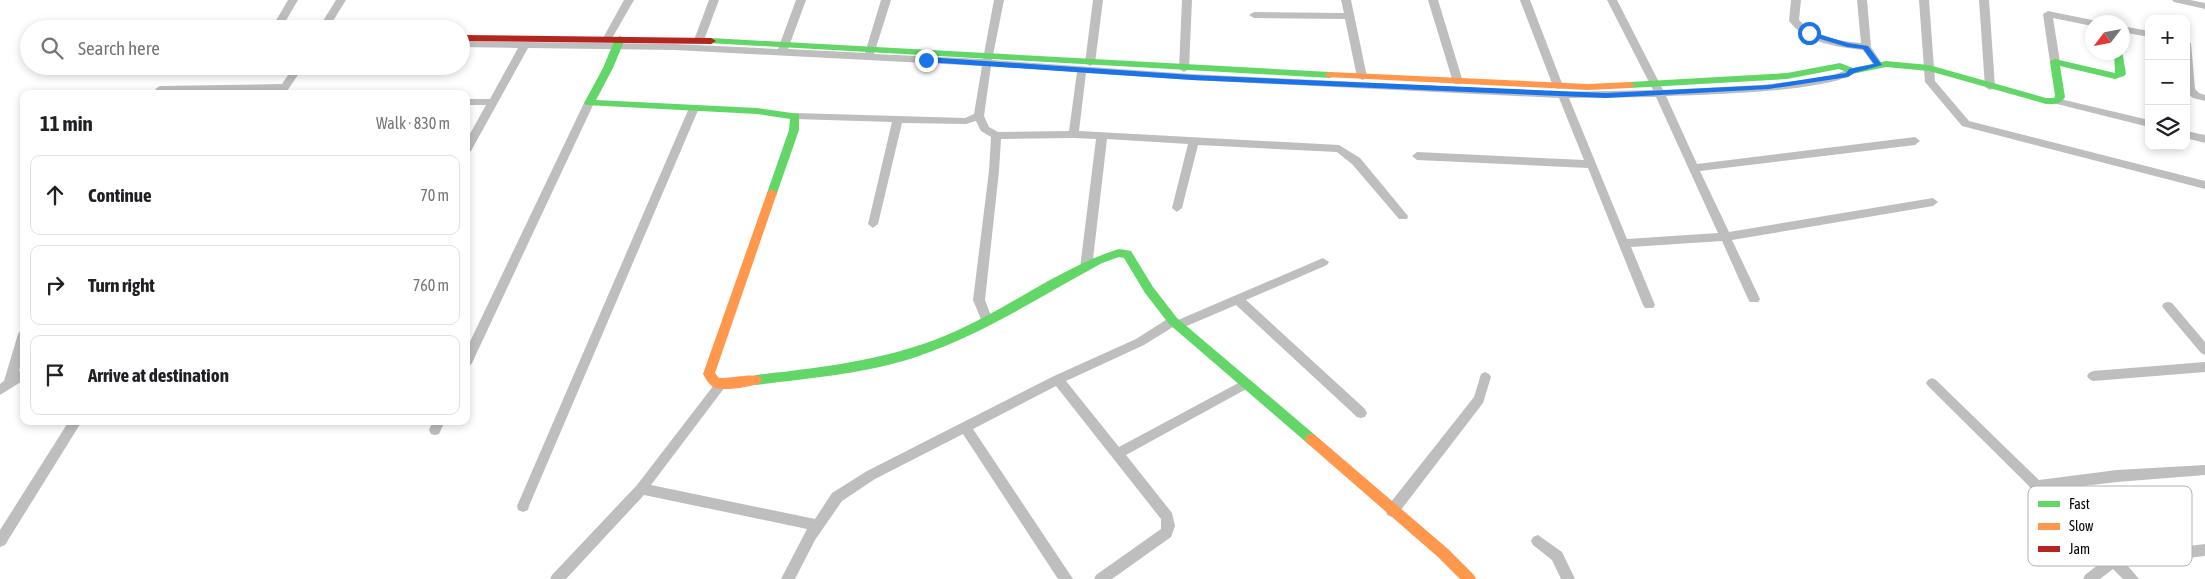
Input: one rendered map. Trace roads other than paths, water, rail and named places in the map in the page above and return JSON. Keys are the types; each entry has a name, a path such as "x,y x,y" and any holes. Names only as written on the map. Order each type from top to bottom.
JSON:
{"street":[{"path":"281,20 293,0"},
{"path":"328,20 342,0"},
{"path":"470,355 589,103 616,41 628,0"},
{"path":"699,40 714,0"},
{"path":"783,49 801,0"},
{"path":"870,53 886,0"},
{"path":"999,0 979,116 985,130 996,136 1102,135 1339,149 1356,161 1403,216"},
{"path":"1074,134 1098,0"},
{"path":"1184,69 1187,0"},
{"path":"1346,0 1362,77"},
{"path":"1432,0 1458,82"},
{"path":"1525,0 1649,305"},
{"path":"1612,0 1657,89 1754,299"},
{"path":"1796,0 1794,21 1799,28 1823,39 1866,47"},
{"path":"1862,0 1866,47 1878,65"},
{"path":"1924,0 1930,82 1966,124 2205,185"},
{"path":"1984,0 1990,87"},
{"path":"2177,0 2205,6"},
{"path":"2056,101 2060,97 2048,14 2085,22"},
{"path":"1254,15 1349,16"},
{"path":"2130,30 2145,33"},
{"path":"470,38 616,41 870,53 1341,80 1561,90 1657,89 1751,84 1840,66 1852,71 1886,64 1929,68 2024,97 2056,101 2145,123"},
{"path":"470,44 699,40 783,49"},
{"path":"470,144 525,44"},
{"path":"2055,62 2115,76 2121,74 2120,60"},
{"path":"2187,60 2190,90 2196,96 2205,98"},
{"path":"1086,66 1184,69 1341,80 1362,77 1458,82 1509,88"},
{"path":"284,90 293,75"},
{"path":"160,89 178,90"},
{"path":"470,102 493,102"},
{"path":"589,103 694,108 795,116 898,120 966,121 979,116"},
{"path":"523,506 694,108"},
{"path":"795,116 794,130 711,365 709,374 712,380 721,384 865,365 913,354 937,345 986,321 1114,253 1127,254 1149,290 1175,323 1470,579"},
{"path":"873,224 898,120"},
{"path":"1086,268 1102,135"},
{"path":"2190,135 2205,139"},
{"path":"986,321 978,300 994,171 996,136"},
{"path":"1177,208 1194,141"},
{"path":"1693,168 1915,141"},
{"path":"1417,156 1591,164"},
{"path":"1624,243 1726,237 1933,202"},
{"path":"788,579 817,526 837,497 852,486 1058,379 1140,342 1175,323 1238,300 1323,262"},
{"path":"1238,300 1361,413"},
{"path":"2168,306 2205,350"},
{"path":"5,387 20,345"},
{"path":"2093,376 2205,367"},
{"path":"5,387 20,377"},
{"path":"1392,511 1480,399 1485,377"},
{"path":"1058,379 1167,517 1169,526 1166,533 1101,579"},
{"path":"1932,383 2035,486 2117,476 2205,470"},
{"path":"557,579 641,489 721,384"},
{"path":"1117,454 1246,384"},
{"path":"0,541 73,425"},
{"path":"965,427 1066,579"},
{"path":"641,489 817,526"},
{"path":"1538,540 1557,556 1568,579"},
{"path":"2192,552 2205,550"},
{"path":"2090,579 2107,566"},
{"path":"2118,566 2132,579"}]}
